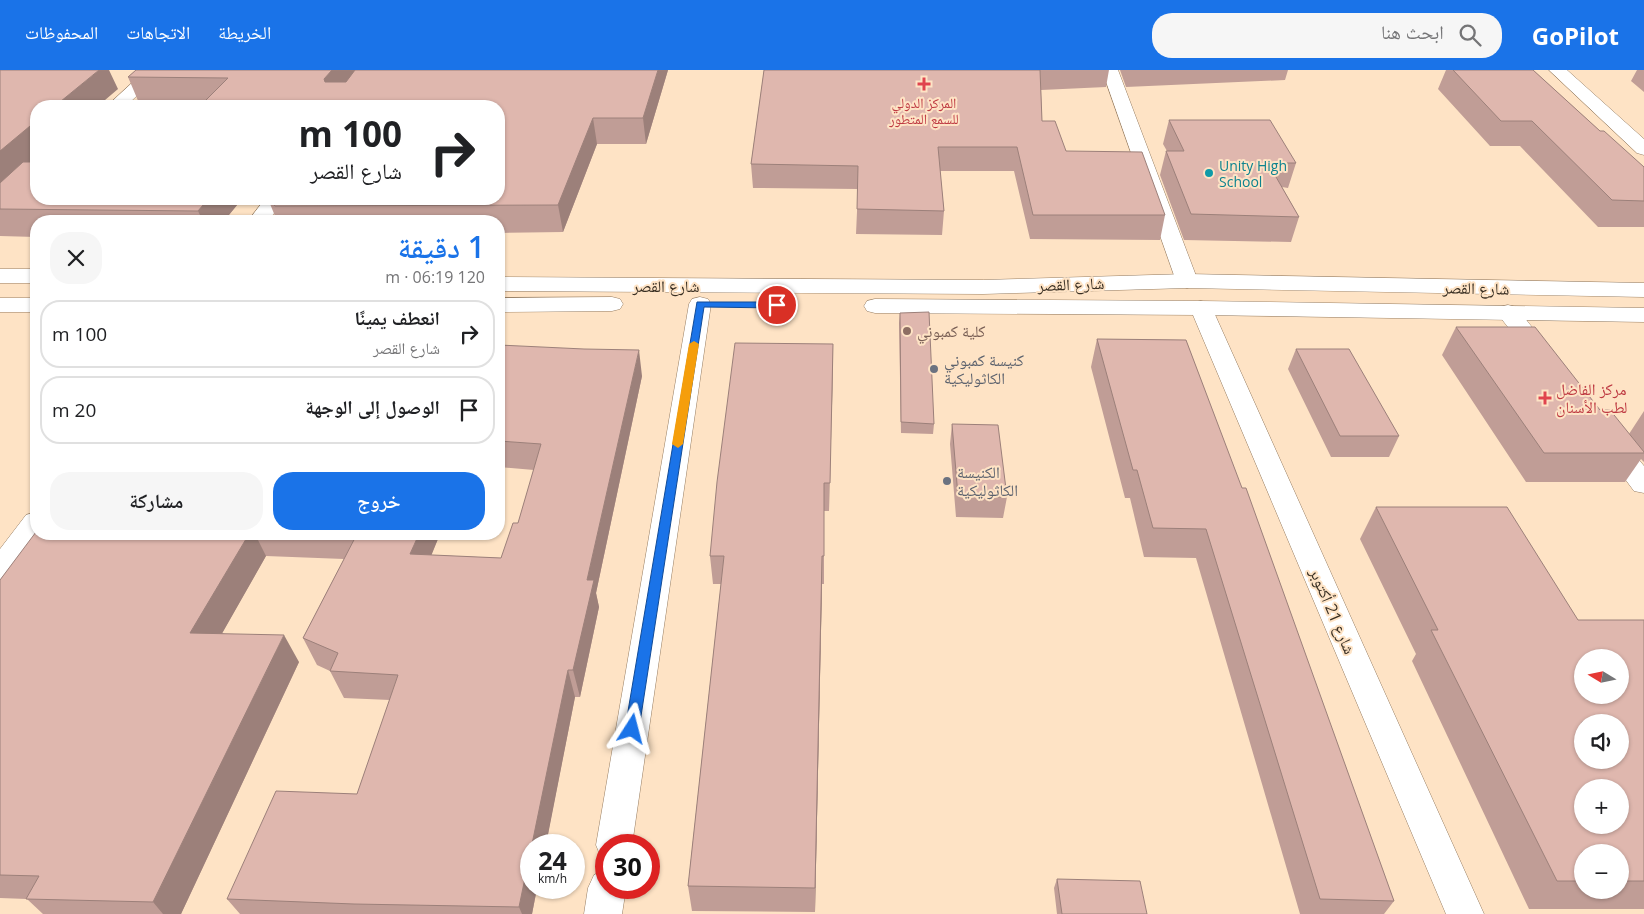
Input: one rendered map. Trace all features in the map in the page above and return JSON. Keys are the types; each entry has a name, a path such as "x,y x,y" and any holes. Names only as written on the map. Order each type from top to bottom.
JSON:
{"street":[{"path":"123,100 156,70"},
{"path":"1110,70 1187,281"},
{"path":"1557,70 1644,149"},
{"path":"263,215 270,205"},
{"path":"0,276 30,276"},
{"name":"شارع القصر","path":"505,284 983,287 1187,281 1644,290"},
{"name":"شارع القصر","path":"505,304 1202,308 1644,314"},
{"path":"616,834 700,304"},
{"path":"0,305 30,305"},
{"name":"شارع 21 أكتوبر","path":"1202,308 1465,914"},
{"path":"1508,312 1558,375"},
{"path":"1595,422 1644,484"},
{"path":"0,571 30,530"},
{"path":"603,914 605,899"}],"building":[{"path":"0,70 99,70 62,100 30,100 30,126 0,151"},
{"path":"136,70 332,70 324,79 325,82 346,82 355,70 658,70 643,118 593,118 558,205 275,206 274,205 505,205 505,100 206,100 228,78 128,77"},
{"path":"764,70 1040,70 1042,121 1055,121 1066,151 1142,152 1165,215 1033,215 1017,147 938,147 944,211 857,209 858,166 751,164"},
{"path":"1453,70 1533,70 1600,131 1604,131 1644,167 1644,201 1612,200 1532,121 1501,121"},
{"path":"1169,120 1270,120 1296,163 1268,163 1299,217 1191,214 1166,151 1184,151"},
{"path":"23,162 30,162 30,205 203,205 198,211 0,209 0,183"},
{"path":"929,312 934,424 901,422 900,313"},
{"path":"1456,327 1535,327 1600,410 1610,410 1644,453 1544,453"},
{"path":"1097,339 1186,340 1242,488 1246,488 1394,901 1320,899 1206,529 1153,528 1137,470 1133,470"},
{"path":"735,343 833,344 830,483 824,483 824,556 822,556 815,888 688,886 724,556 710,556 717,482"},
{"path":"505,345 639,350 587,580 594,580 573,670 568,670 534,834 520,834 521,899 519,907 354,904 227,899 276,791 357,794 398,675 330,671 338,653 303,638 354,540 416,540 410,554 501,558 513,523 518,523 541,444 505,441"},
{"path":"1296,349 1349,349 1399,436 1340,436"},
{"path":"952,424 998,425 1007,497 958,496"},
{"path":"1376,507 1507,507 1578,620 1644,620 1644,881 1629,881 1629,844 1574,844 1574,881 1557,881 1431,630 1438,630"},
{"path":"30,540 245,540 190,633 284,635 153,902 26,899 39,876 0,875 0,580"},
{"path":"1057,879 1140,881 1147,914 1062,914"}],"slow traffic":[{"path":"678,444 694,344"}],"place":[{"name":"المركز الدولي للسمع المتطور","path":"924,84"},
{"name":"Unity High School","path":"1209,173"},
{"name":"كلية كمبوني","path":"907,331"},
{"name":"كنيسة كمبوني الكاثوليكية","path":"934,369"},
{"name":"مركز الفاضل لطب الأسنان","path":"1545,398"},
{"name":"الكنيسة الكاثوليكية","path":"947,481"}],"route":[{"path":"632,729 700,304 777,305"}]}
